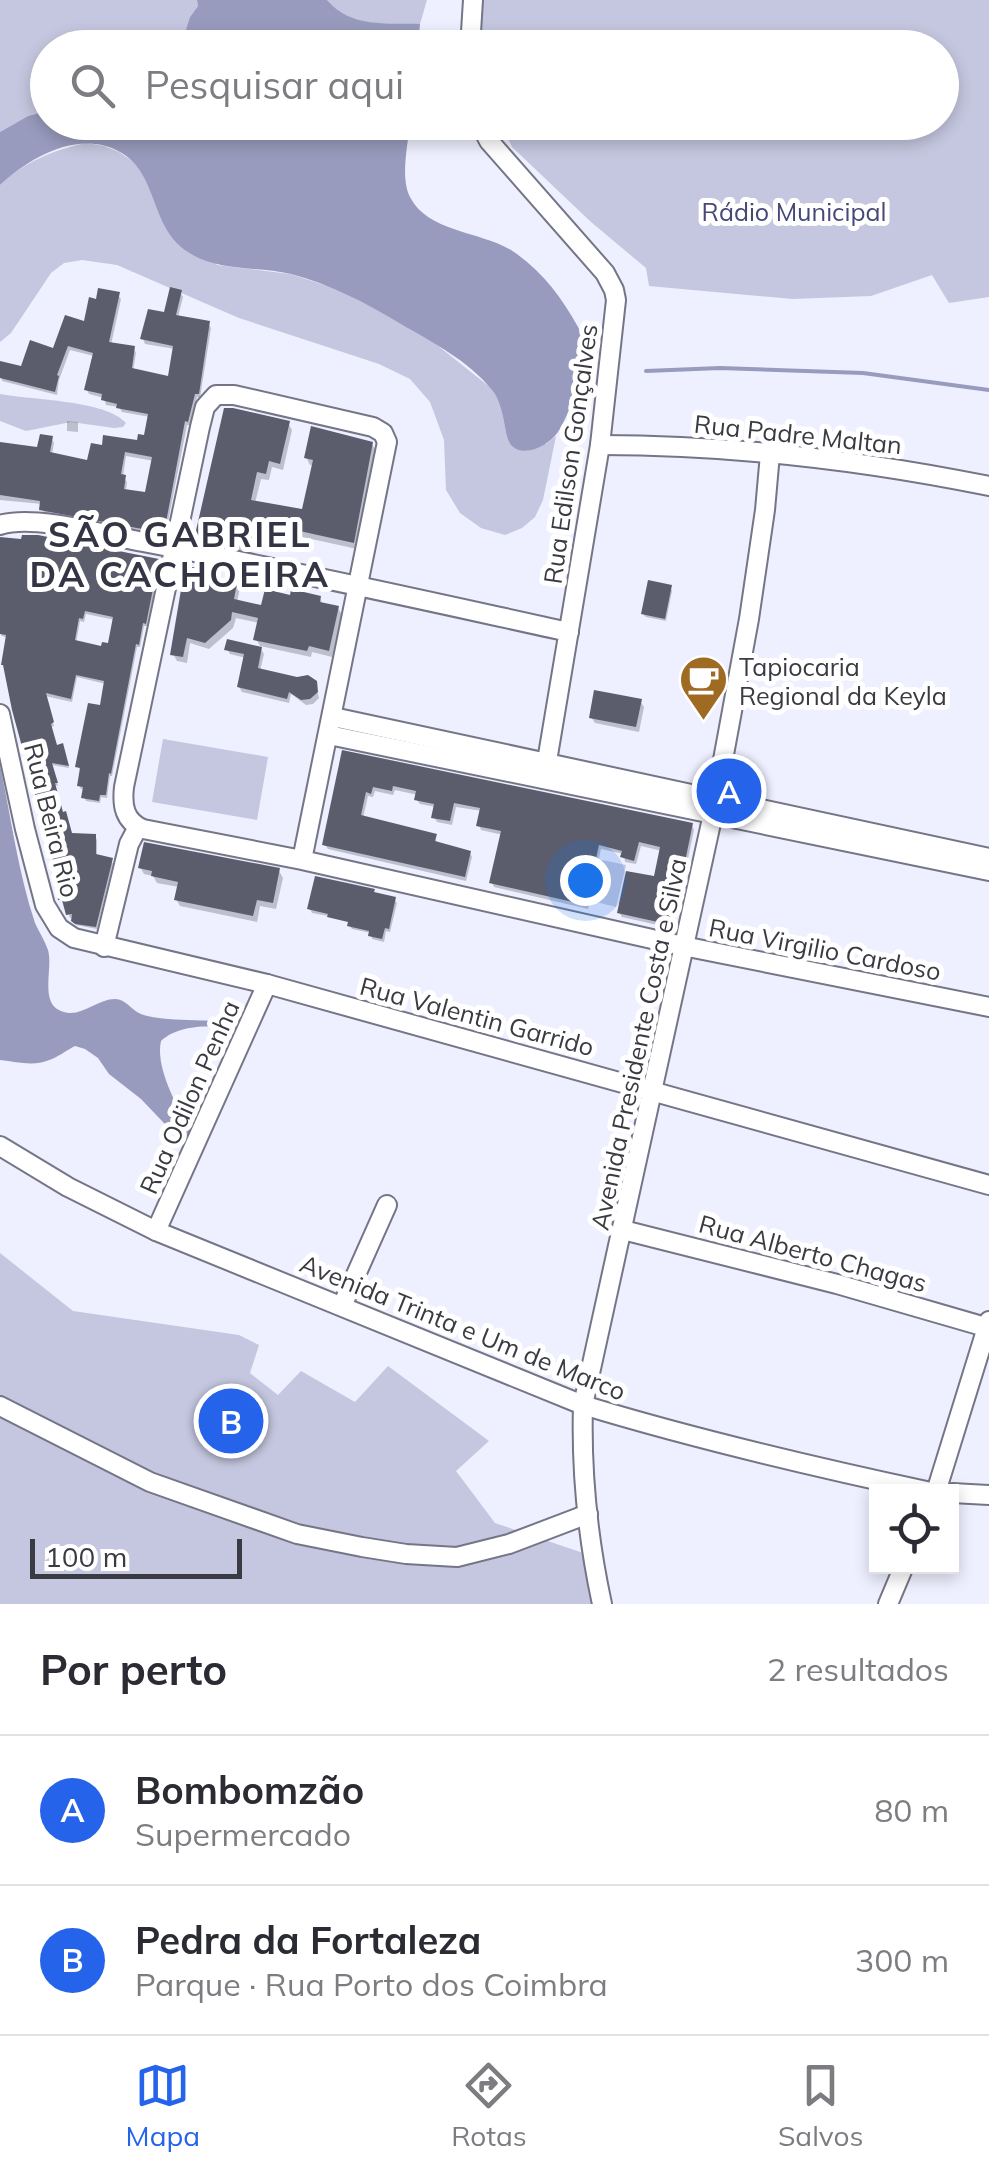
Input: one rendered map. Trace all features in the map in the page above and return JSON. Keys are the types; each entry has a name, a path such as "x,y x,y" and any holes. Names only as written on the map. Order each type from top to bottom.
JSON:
{"street":[{"path":"471,30 472,0"},
{"name":"Rua Edilson Gonçalves","path":"488,140 605,273 614,290 616,311 600,444 546,771"},
{"path":"104,947 132,822 124,808 124,787 202,416 216,396 234,394 374,427 386,436 302,860"},
{"name":"Rua Padre Maltan","path":"600,444 690,447 859,463 989,486"},
{"name":"Avenida Presidente Costa e Silva","path":"602,1604 588,1514 583,1405 715,807 749,619 770,454"},
{"path":"0,526 31,522 175,548 569,632"},
{"name":"Rua Beira Rio","path":"0,714 42,894 51,916 65,934"},
{"path":"331,726 715,807 989,871"},
{"path":"715,807 989,858"},
{"name":"Rua Virgilio Cardoso","path":"132,822 683,946 989,1008"},
{"name":"Rua Valentin Garrido","path":"65,934 104,947 268,984 989,1185"},
{"name":"Rua Odilon Penha","path":"156,1231 268,984"},
{"name":"Avenida Trinta e Um de Marco","path":"0,1146 68,1188 156,1231 583,1405 807,1466 894,1484"},
{"path":"342,1306 386,1205"},
{"name":"Rua Alberto Chagas","path":"623,1230 988,1326"},
{"path":"936,1484 988,1326"},
{"path":"0,1406 150,1482 297,1534 362,1547 457,1556 508,1544 588,1514"},
{"path":"959,1493 989,1495"},
{"path":"888,1604 901,1574"}],"green space":[{"path":"0,0 197,0 198,6 190,17 196,30 30,30 30,115 0,132"},
{"path":"327,0 427,0 420,24 394,24 358,20"},
{"name":"Rádio Municipal","path":"484,0 989,0 989,297 949,303 932,275 871,296 793,299 649,286 646,268 591,222 509,140 959,140 959,30 481,30 478,17"},
{"path":"87,143 119,152 135,163 153,196 217,265 290,274 372,306 427,337 491,388 500,402 506,432 546,444 556,436 543,500 535,517 505,535 481,528 460,513 446,490 444,440 430,402 410,379 379,364 239,318 117,265 82,260 64,263 51,273 11,333 0,342 0,185 40,158"},
{"path":"0,394 86,405 116,415 126,423 114,428 71,422 26,431 0,421"},
{"path":"163,739 268,757 257,820 152,802"},
{"path":"602,860 626,865 616,907 592,901"},
{"path":"0,1253 73,1311 239,1335 259,1345 250,1373 278,1395 301,1371 355,1402 388,1366 489,1441 456,1471 495,1523 586,1554 596,1604 0,1604"}],"shaded area":[{"path":"197,0 327,0 358,20 420,24 419,30 186,30 198,6"},
{"path":"28,116 30,140 408,140 407,189 418,209 443,225 501,245 524,259 550,286 580,331 585,344 585,369 558,432 536,448 517,449 509,442 492,390 437,345 320,283 291,274 212,263 188,252 165,226 135,164 121,153 102,145 74,144 34,160 0,185 0,132"},
{"path":"0,765 24,884 48,950 52,1004 72,1013 115,999 150,1017 241,1021 237,1027 187,1028 161,1041 164,1074 190,1129 184,1144 85,1049 75,1046 39,1063 0,1060"}],"building":[{"path":"170,287 182,290 176,315 210,321 199,394 195,394 188,422 185,421 164,533 39,510 40,501 0,495 0,442 37,447 40,434 53,436 50,452 87,460 91,443 102,445 103,435 137,440 138,434 144,435 148,414 116,408 117,404 101,400 102,394 84,390 93,353 68,346 55,392 0,378 0,361 21,366 30,340 53,348 65,315 84,321 89,297 96,299 98,288 120,292 109,342 135,346 132,368 168,376 173,346 140,339 148,309 164,312","holes":["125,452 152,457 145,492 124,489 126,475 121,474"]},
{"path":"224,408 290,421 280,464 269,461 266,474 257,472 251,500 302,509 313,460 304,458 311,426 373,442 354,543 286,528 282,546 250,539 248,546 195,535"},
{"path":"22,535 38,535 159,559 146,624 143,623 139,645 136,644 106,795 100,795 99,801 81,798 83,787 77,786 80,768 75,767 88,703 100,705 104,681 76,675 71,699 46,693 57,745 63,743 69,766 52,763 63,812 66,811 72,833 96,834 96,854 113,858 96,927 75,924 72,914 66,915 62,900 58,900 55,868 1,665 6,635 0,634 0,537 21,539","holes":["85,611 113,617 108,643 102,642 101,646 75,640 79,618 83,619"]},
{"path":"185,566 198,568 196,578 225,584 227,576 238,578 234,599 261,605 265,589 290,595 291,589 321,596 320,602 339,606 329,651 309,646 307,651 253,640 258,618 232,612 231,620 205,643 187,638 183,657 170,655"},
{"path":"648,580 672,585 665,619 641,614"},
{"path":"227,639 262,647 258,668 297,677 308,675 317,681 318,692 301,700 289,692 287,699 237,687 244,654 224,650"},
{"path":"594,690 642,699 636,727 589,718"},
{"path":"342,750 693,823 673,920 667,924 617,913 626,871 654,876 660,847 639,842 634,861 620,857 622,851 599,845 586,905 489,883 501,831 476,826 480,808 454,803 450,821 431,818 434,804 414,800 416,791 393,786 392,791 373,787 371,794 366,792 361,815 437,834 435,841 471,851 465,877 322,845"},
{"path":"144,842 280,868 273,903 257,900 253,916 174,900 178,882 151,876 152,871 138,868"},
{"path":"315,876 396,897 389,929 385,928 382,939 368,936 369,931 347,926 348,922 327,917 328,914 307,909"}],"waterway":[{"path":"646,371 720,368 863,373 989,390"}],"place":[{"name":"Tapiocaria Regional da Keyla","path":"704,722"},
{"name":"Bombomzão","path":"729,791"},
{"name":"Pedra da Fortaleza","path":"231,1421"}],"district":[{"name":"SÃO GABRIEL DA CACHOEIRA","path":"180,554"}]}
